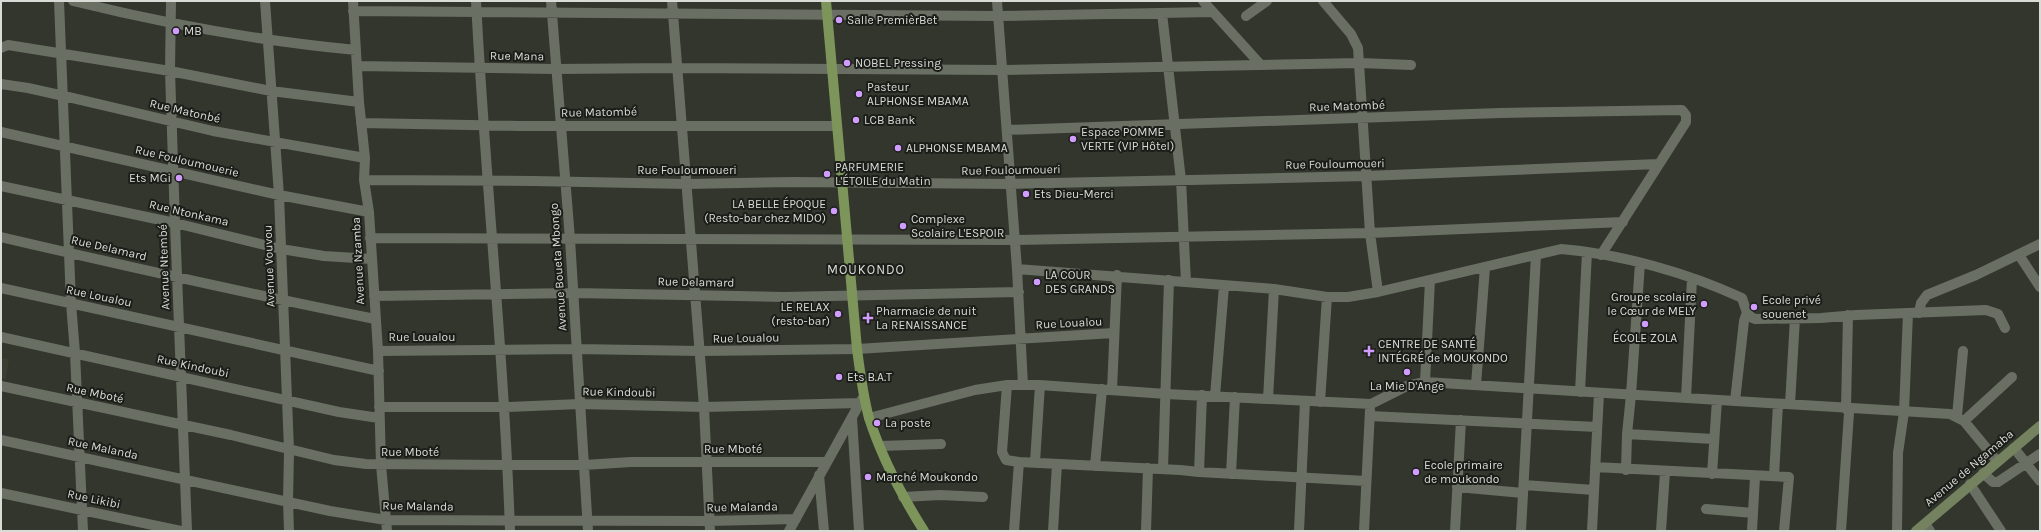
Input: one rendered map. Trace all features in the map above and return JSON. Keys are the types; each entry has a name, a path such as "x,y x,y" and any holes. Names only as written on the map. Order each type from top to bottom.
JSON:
{"main road":[{"path":"826,1 862,400 880,446 903,497 924,531"},
{"name":"Avenue de Ngamaba","path":"1916,531 1927,527 1983,472 2040,426"}],"street":[{"path":"60,1 70,303 75,353 83,531"},
{"path":"73,1 172,23 268,40 356,50"},
{"name":"Avenue Ntembé","path":"171,1 172,23 170,70 187,531"},
{"name":"Avenue Vouvou","path":"265,1 279,195 289,450 289,531"},
{"path":"476,1 482,124 493,237 505,407 510,531"},
{"name":"Avenue Boueta Mbongo","path":"551,1 555,69 570,239 588,526"},
{"path":"672,1 676,68 687,184 708,462 709,526"},
{"path":"997,1 1019,292 1023,385"},
{"path":"1203,1 1260,64"},
{"path":"1246,16 1267,1"},
{"path":"1323,1 1355,40 1360,63 1370,233 1378,292"},
{"path":"353,6 476,12 672,14 998,16 1212,12"},
{"name":"Avenue Nzamba","path":"353,6 359,102 365,158 364,180 372,259 378,351 381,465 387,531"},
{"path":"1162,13 1173,124 1181,180 1186,282"},
{"path":"1,48 8,45 62,55 170,70 271,91 359,102"},
{"name":"Rue Mana","path":"357,66 555,69 676,68 1003,70 1260,64 1360,63 1411,65"},
{"name":"Rue Matonbé","path":"1,84 28,88 214,131 365,158"},
{"name":"Rue Matombé","path":"1007,130 1364,119 1500,113 1682,110 1686,115 1686,122 1658,164"},
{"name":"Rue Matombé","path":"361,123 561,126 624,124 682,126 838,126"},
{"name":"Rue Fouloumouerie","path":"1,132 279,195 368,212"},
{"path":"1601,255 1658,164"},
{"name":"Rue Fouloumoueri","path":"364,180 687,184 1010,184 1367,176 1658,164"},
{"name":"Rue Ntonkama","path":"1,186 175,223 281,249 324,256 372,259"},
{"path":"370,238 493,237 570,239 1014,240 1370,233 1623,222"},
{"name":"Rue Delamard","path":"1,237 177,278 375,320"},
{"path":"1919,313 1921,303 1927,296 2040,244"},
{"path":"1017,269 1116,275 1224,286 1274,289 1327,297 1348,297 1378,292 1485,268 1561,249 1587,252 1663,267 1742,298 1747,312 1751,318 1755,319 1993,311 1998,314 2005,328"},
{"path":"1580,392 1587,252"},
{"path":"1521,531 1536,255"},
{"path":"2018,255 2040,287"},
{"path":"1626,470 1627,434 1640,263"},
{"path":"1476,385 1485,268"},
{"path":"1096,466 1114,334 1116,275"},
{"path":"1686,398 1692,279"},
{"path":"1163,469 1169,280"},
{"path":"1425,382 1430,280"},
{"path":"1215,396 1224,286"},
{"name":"Rue Loualou","path":"1,288 122,313 180,328 285,349 379,371"},
{"path":"1268,399 1274,289"},
{"name":"Rue Delamard","path":"374,296 573,293 695,294 784,297 852,294 1019,292"},
{"path":"1320,402 1327,297"},
{"path":"1735,401 1744,321 1747,312"},
{"path":"1897,531 1898,453 1904,412 1908,313"},
{"path":"1841,531 1849,413 1846,408 1848,315"},
{"path":"1790,404 1795,318"},
{"name":"Rue Loualou","path":"378,351 576,349 700,352 857,349 1114,334"},
{"name":"Rue Kindoubi","path":"1,337 181,378 379,418"},
{"path":"1960,419 1963,351"},
{"path":"1960,419 2012,377"},
{"path":"869,418 975,390 1007,385 1040,385 1166,394 1371,404 1407,386 1425,382 1944,414 1960,419 1997,461"},
{"path":"1007,385 1002,456 1006,460 1019,462 1148,468 1366,482"},
{"path":"1035,462 1040,385"},
{"name":"Rue Mboté","path":"1,386 231,435 334,460 381,465 584,465 631,462 826,462"},
{"path":"1592,531 1599,393"},
{"path":"1199,472 1202,395"},
{"path":"1231,474 1235,397"},
{"path":"789,531 826,462 862,400"},
{"name":"Rue Kindoubi","path":"379,407 505,407 580,404 704,407 862,400"},
{"path":"1712,474 1717,400"},
{"path":"1299,531 1305,401"},
{"path":"1364,531 1371,404"},
{"path":"1774,476 1778,404"},
{"path":"1370,416 1597,427"},
{"path":"852,418 859,531"},
{"path":"1455,531 1461,420"},
{"path":"1627,434 1714,439"},
{"name":"Rue Malanda","path":"1,440 186,480 386,520 510,520 588,526 709,526 796,519"},
{"path":"880,446 941,444"},
{"path":"2014,448 2040,481"},
{"path":"1983,472 1993,482 1998,482 2040,454"},
{"path":"1014,531 1019,462"},
{"path":"1053,531 1057,464"},
{"path":"1146,531 1148,468"},
{"path":"1595,468 1788,477 1784,531"},
{"path":"1661,531 1665,472"},
{"path":"819,475 824,531"},
{"path":"1752,531 1755,476"},
{"path":"1970,484 2001,531"},
{"path":"1457,488 1594,490"},
{"name":"Rue Likibi","path":"1,493 181,531"},
{"path":"903,497 940,495 983,496"},
{"path":"1706,509 1753,513"}],"shaded area":[{"path":"1,358 9,359 6,379 1,378"}],"place":[{"name":"Salle PremièrBet","path":"839,20"},
{"name":"MB","path":"176,31"},
{"name":"NOBEL Pressing","path":"847,63"},
{"name":"Pasteur ALPHONSE MBAMA","path":"859,94"},
{"name":"LCB Bank","path":"856,120"},
{"name":"Espace POMME VERTE (VIP Hôtel)","path":"1073,139"},
{"name":"ALPHONSE MBAMA","path":"898,148"},
{"name":"PARFUMERIE L'ÉTOILE du Matin","path":"827,174"},
{"name":"Ets MGi","path":"179,178"},
{"name":"Ets Dieu-Merci","path":"1026,194"},
{"name":"LA BELLE ÉPOQUE (Resto-bar chez MIDO)","path":"834,211"},
{"name":"Complexe Scolaire L'ESPOIR","path":"903,226"},
{"name":"LA COUR DES GRANDS","path":"1037,282"},
{"name":"Groupe scolaire le Cœur de MELY","path":"1704,304"},
{"name":"Ecole privé souenet","path":"1754,307"},
{"name":"LE RELAX (resto-bar)","path":"838,314"},
{"name":"Pharmacie de nuit La RENAISSANCE","path":"868,318"},
{"name":"ÉCOLE ZOLA","path":"1645,324"},
{"name":"CENTRE DE SANTÉ INTÉGRÉ de MOUKONDO","path":"1369,351"},
{"name":"La Mie D'Ange","path":"1407,372"},
{"name":"Ets B.A.T","path":"839,377"},
{"name":"La poste","path":"877,423"},
{"name":"Ecole primaire de moukondo","path":"1416,472"},
{"name":"Marché Moukondo","path":"868,477"}],"district":[{"name":"MOUKONDO","path":"866,269"}]}
